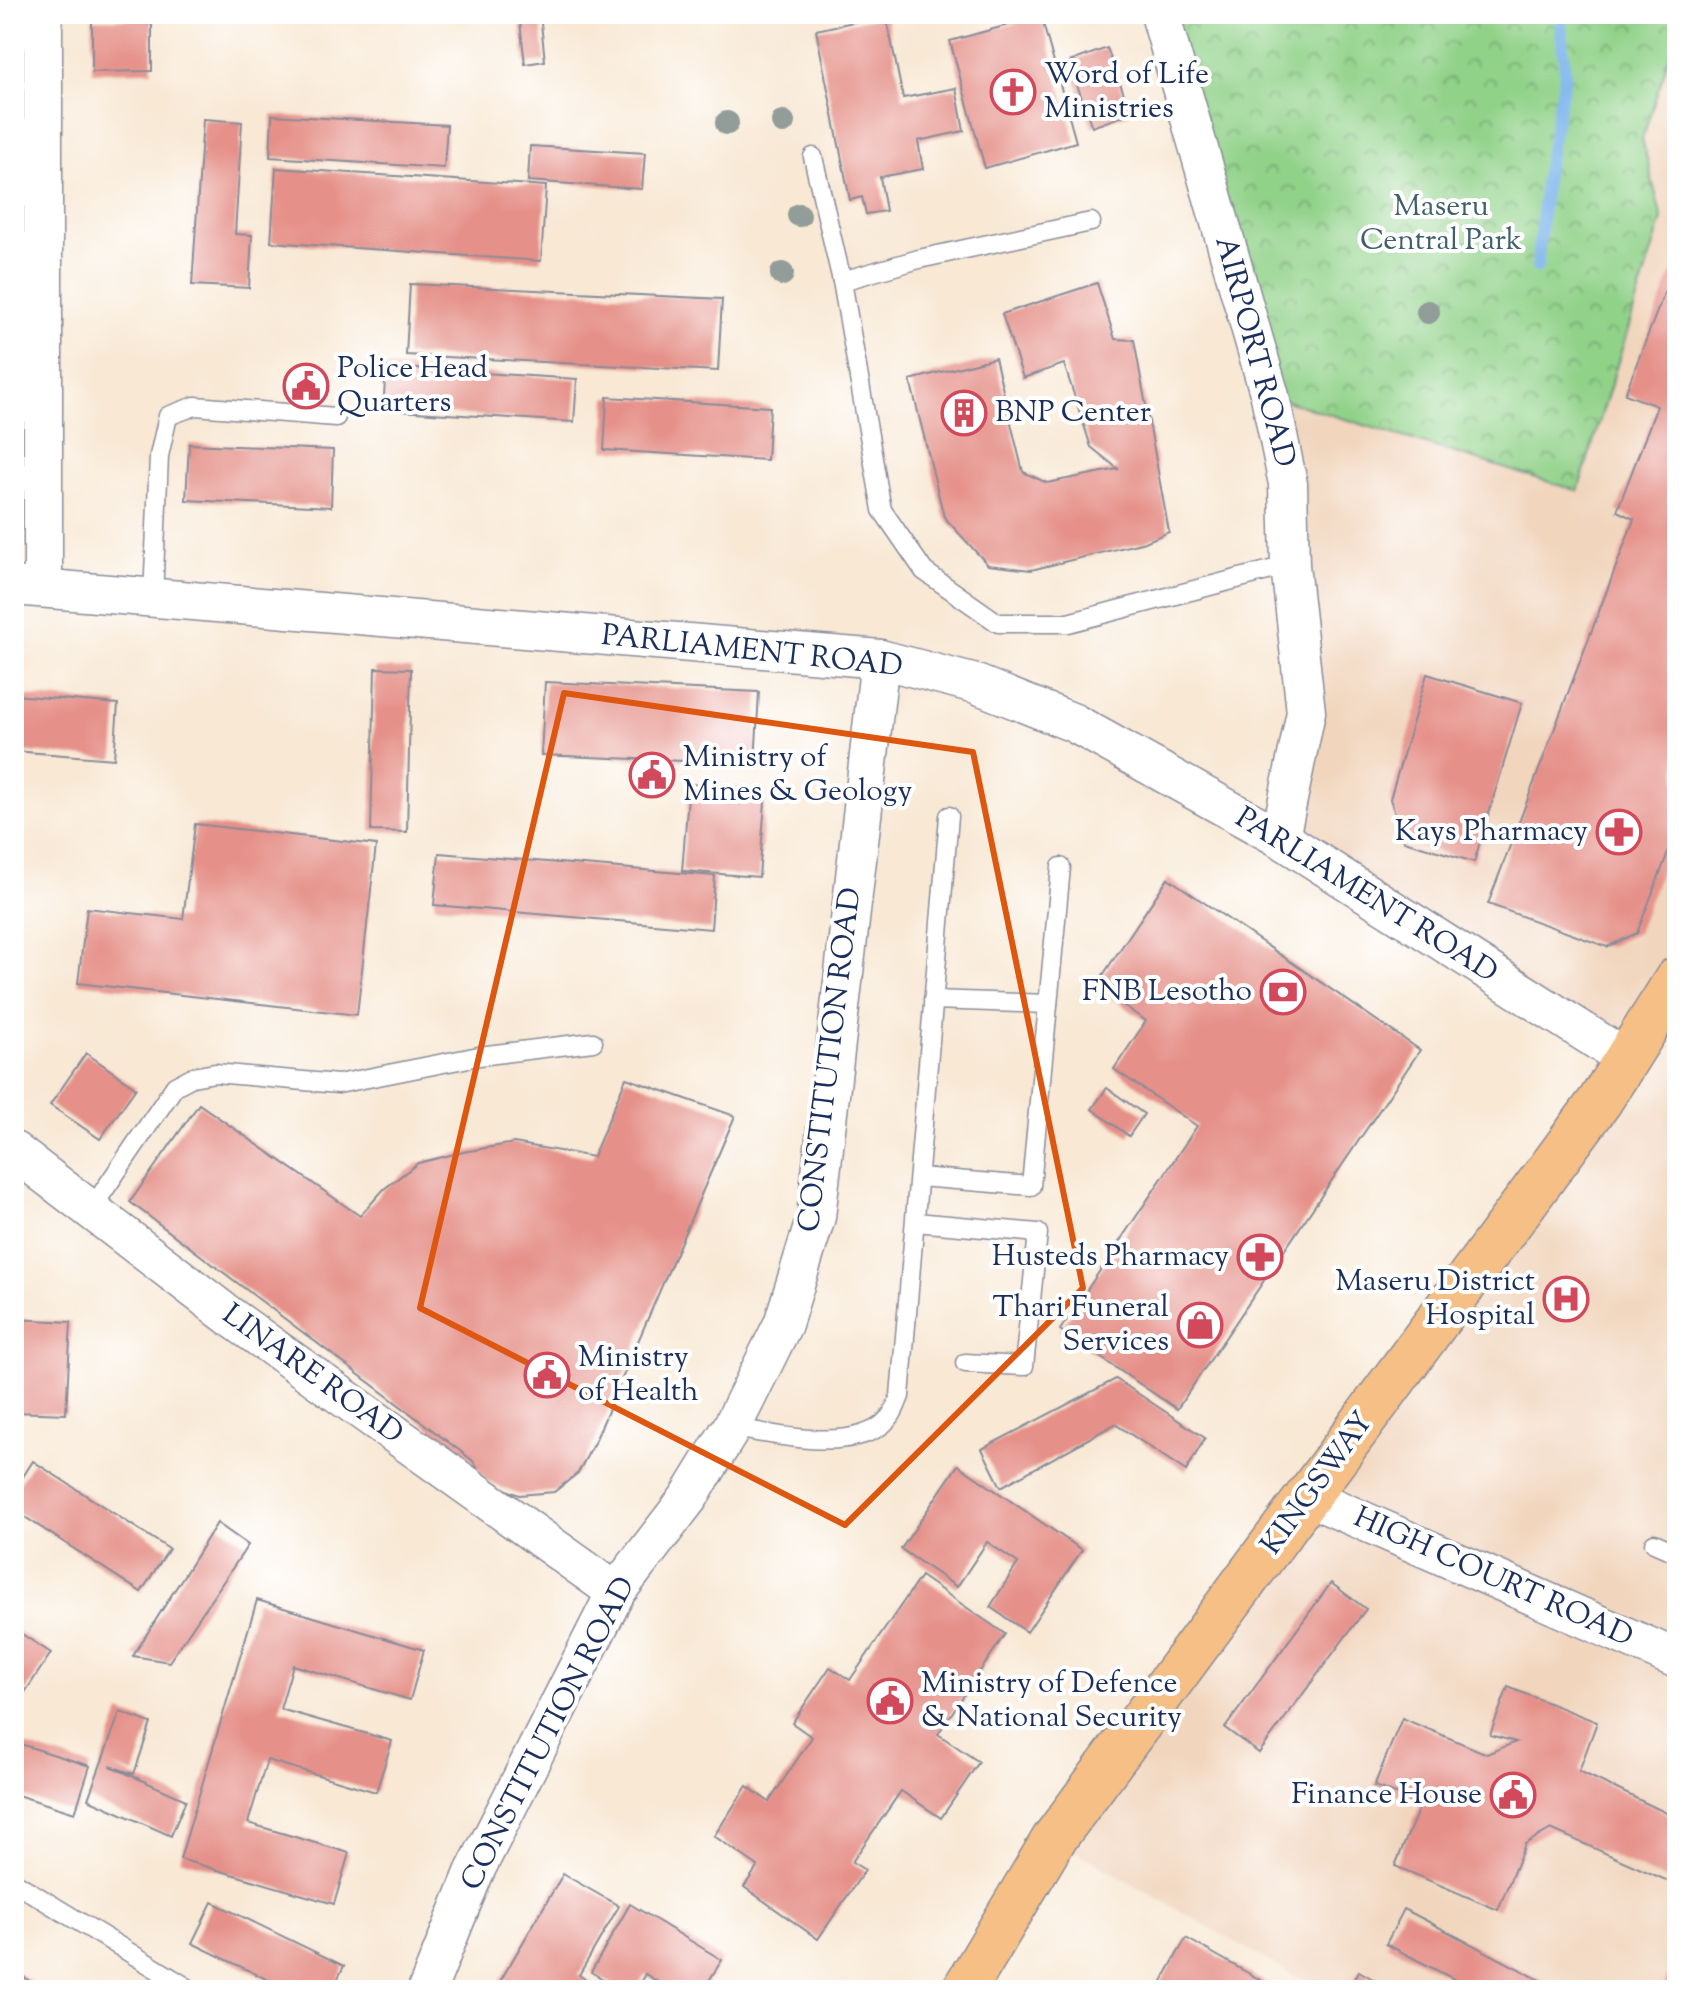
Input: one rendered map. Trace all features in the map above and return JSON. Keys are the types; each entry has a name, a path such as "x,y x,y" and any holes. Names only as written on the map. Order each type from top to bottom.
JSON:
{"main road":[{"name":"KINGSWAY","path":"964,1990 1054,1839 1309,1497 1628,1060 1677,979"}],"street":[{"path":"28,587 43,14"},
{"name":"AIRPORT ROAD","path":"1160,14 1270,396 1288,484 1290,565 1306,712 1280,838"},
{"name":"PARLIAMENT ROAD","path":"28,587 880,659 976,684 1074,723 1280,838 1628,1060"},
{"name":"CONSTITUTION ROAD","path":"427,1990 474,1873 616,1592 689,1497 732,1427 783,1324 816,1217 880,659"},
{"name":"LINARE ROAD","path":"14,1151 228,1315 616,1592"},
{"name":"HIGH COURT ROAD","path":"1309,1497 1677,1659"}],"lane":[{"path":"813,157 842,281 882,510 924,571 998,623 1068,623 1290,565"},
{"path":"842,281 919,259 1091,222"},
{"path":"153,598 159,456 168,416 195,406 336,417"},
{"path":"732,1427 768,1434 838,1440 868,1433 888,1419 900,1396 949,816"},
{"path":"919,1177 1031,1186 1061,867"},
{"path":"933,1000 1048,1004"},
{"path":"92,1208 175,1086 192,1077 215,1073 338,1084 479,1056 593,1042"},
{"path":"916,1222 1038,1233 1024,1366 965,1363"},
{"path":"1654,1543 1677,1553"},
{"path":"14,1882 191,1990"}],"highlighted area":[{"path":"564,693 973,752 1083,1288 845,1525 420,1308"}],"shaded area":[{"path":"1677,33 1677,1990 1319,1990 1054,1839 1628,1060 1280,838 1306,712 1270,396 1578,491 1662,219 1642,139"}],"green space":[{"name":"Maseru Central Park","path":"1164,14 1677,14 1677,33 1642,139 1662,219 1578,491 1270,396"}],"building":[{"path":"519,14 540,14 545,61 525,64"},
{"path":"886,15 903,98 956,88 964,131 918,141 923,169 880,177 886,211 866,214 862,197 850,200 816,30"},
{"name":"Word of Life Ministries","path":"1041,16 1076,142 985,168 950,41"},
{"path":"92,19 152,19 152,71 92,72"},
{"path":"1107,48 1131,113 1092,127 1069,62"},
{"path":"272,115 447,125 444,168 270,157"},
{"path":"203,119 242,122 235,234 252,235 249,288 192,285"},
{"path":"530,146 645,153 642,189 528,181"},
{"path":"276,168 546,186 541,261 271,242"},
{"path":"1677,260 1677,829 1637,933 1607,947 1488,904 1634,519 1617,511 1657,406 1625,394"},
{"name":"BNP Center","path":"1097,283 1115,339 1134,340 1169,532 1145,542 1031,570 988,565 944,517 910,380 995,358 1023,472 1047,483 1118,469 1091,447 1064,364 1023,378 1002,314"},
{"path":"410,284 722,299 718,371 406,355"},
{"path":"386,367 577,379 574,422 383,410"},
{"path":"607,397 770,407 767,460 604,450"},
{"path":"189,444 333,450 331,507 186,500"},
{"path":"375,668 411,669 407,832 371,831"},
{"path":"1427,674 1522,703 1474,862 1404,841 1390,799"},
{"path":"545,682 759,692 755,764 541,755"},
{"path":"14,695 118,704 114,759 14,751"},
{"path":"689,784 766,790 759,877 682,871"},
{"path":"195,824 376,845 357,1015 78,983 87,908 183,919"},
{"path":"439,853 715,876 711,929 434,905"},
{"path":"1168,878 1420,1050 1177,1409 1060,1330 1197,1126 1114,1069 1146,1021 1095,987"},
{"path":"86,1053 136,1088 100,1139 50,1105"},
{"path":"626,1078 735,1116 596,1439 578,1473 554,1492 519,1495 486,1481 472,1460 130,1202 199,1104 360,1216 384,1189 418,1163 514,1143 593,1157"},
{"path":"1107,1088 1144,1114 1129,1136 1092,1109"},
{"path":"15,1319 71,1322 66,1414 14,1412"},
{"path":"1116,1379 1205,1438 1186,1471 1115,1424 1001,1487 982,1449"},
{"path":"33,1461 169,1549 141,1592 14,1510 14,1491"},
{"path":"958,1465 1082,1550 1027,1632 990,1607 1018,1563 987,1542 957,1587 901,1549"},
{"path":"217,1523 248,1545 169,1662 133,1656"},
{"path":"921,1576 1005,1634 938,1734 979,1762 941,1818 901,1791 852,1862 865,1870 818,1939 744,1887 758,1866 714,1836 747,1786 769,1802 812,1737 792,1723 830,1667 850,1680"},
{"path":"1331,1583 1366,1609 1259,1753 1225,1728"},
{"path":"257,1600 424,1650 410,1700 293,1665 280,1709 392,1741 376,1792 267,1760 248,1823 349,1853 334,1904 180,1859"},
{"path":"14,1629 51,1653 14,1709"},
{"name":"Finance House","path":"1508,1687 1597,1722 1579,1771 1677,1818 1677,1885 1551,1829 1525,1844 1498,1910 1395,1866 1421,1803 1374,1786 1402,1718 1487,1754 1516,1742 1490,1735"},
{"path":"120,1712 151,1723 134,1774 110,1766 186,1800 171,1836 88,1799"},
{"path":"14,1742 90,1766 75,1813 14,1794"},
{"path":"563,1874 619,1906 579,1975 602,1990 495,1990"},
{"path":"212,1902 344,1966 332,1990 289,1990 192,1943"},
{"path":"630,1904 722,1960 703,1990 671,1990 645,1974 636,1990 622,1990 591,1972"},
{"path":"1404,1909 1559,1990 1475,1990 1386,1944"},
{"path":"1186,1938 1278,1990 1157,1990"},
{"path":"1677,1951 1677,1990 1671,1990 1663,1987"},
{"path":"14,1970 42,1990 14,1990"},
{"path":"1359,1971 1392,1990 1349,1990"}],"waterway":[{"path":"1537,267 1546,173 1565,75 1560,14"}],"place":[{"name":"Word of Life Ministries","path":"1013,92"},
{"name":"Police Head Quarters","path":"306,386"},
{"name":"BNP Center","path":"964,413"},
{"name":"Ministry of Mines & Geology","path":"652,775"},
{"name":"Kays Pharmacy","path":"1619,832"},
{"name":"FNB Lesotho","path":"1283,992"},
{"name":"Husteds Pharmacy","path":"1260,1257"},
{"name":"Maseru District Hospital","path":"1566,1299"},
{"name":"Thari Funeral Services","path":"1200,1325"},
{"name":"Ministry of Health","path":"547,1375"},
{"name":"Ministry of Defence & National Security","path":"890,1701"},
{"name":"Finance House","path":"1513,1795"}]}
